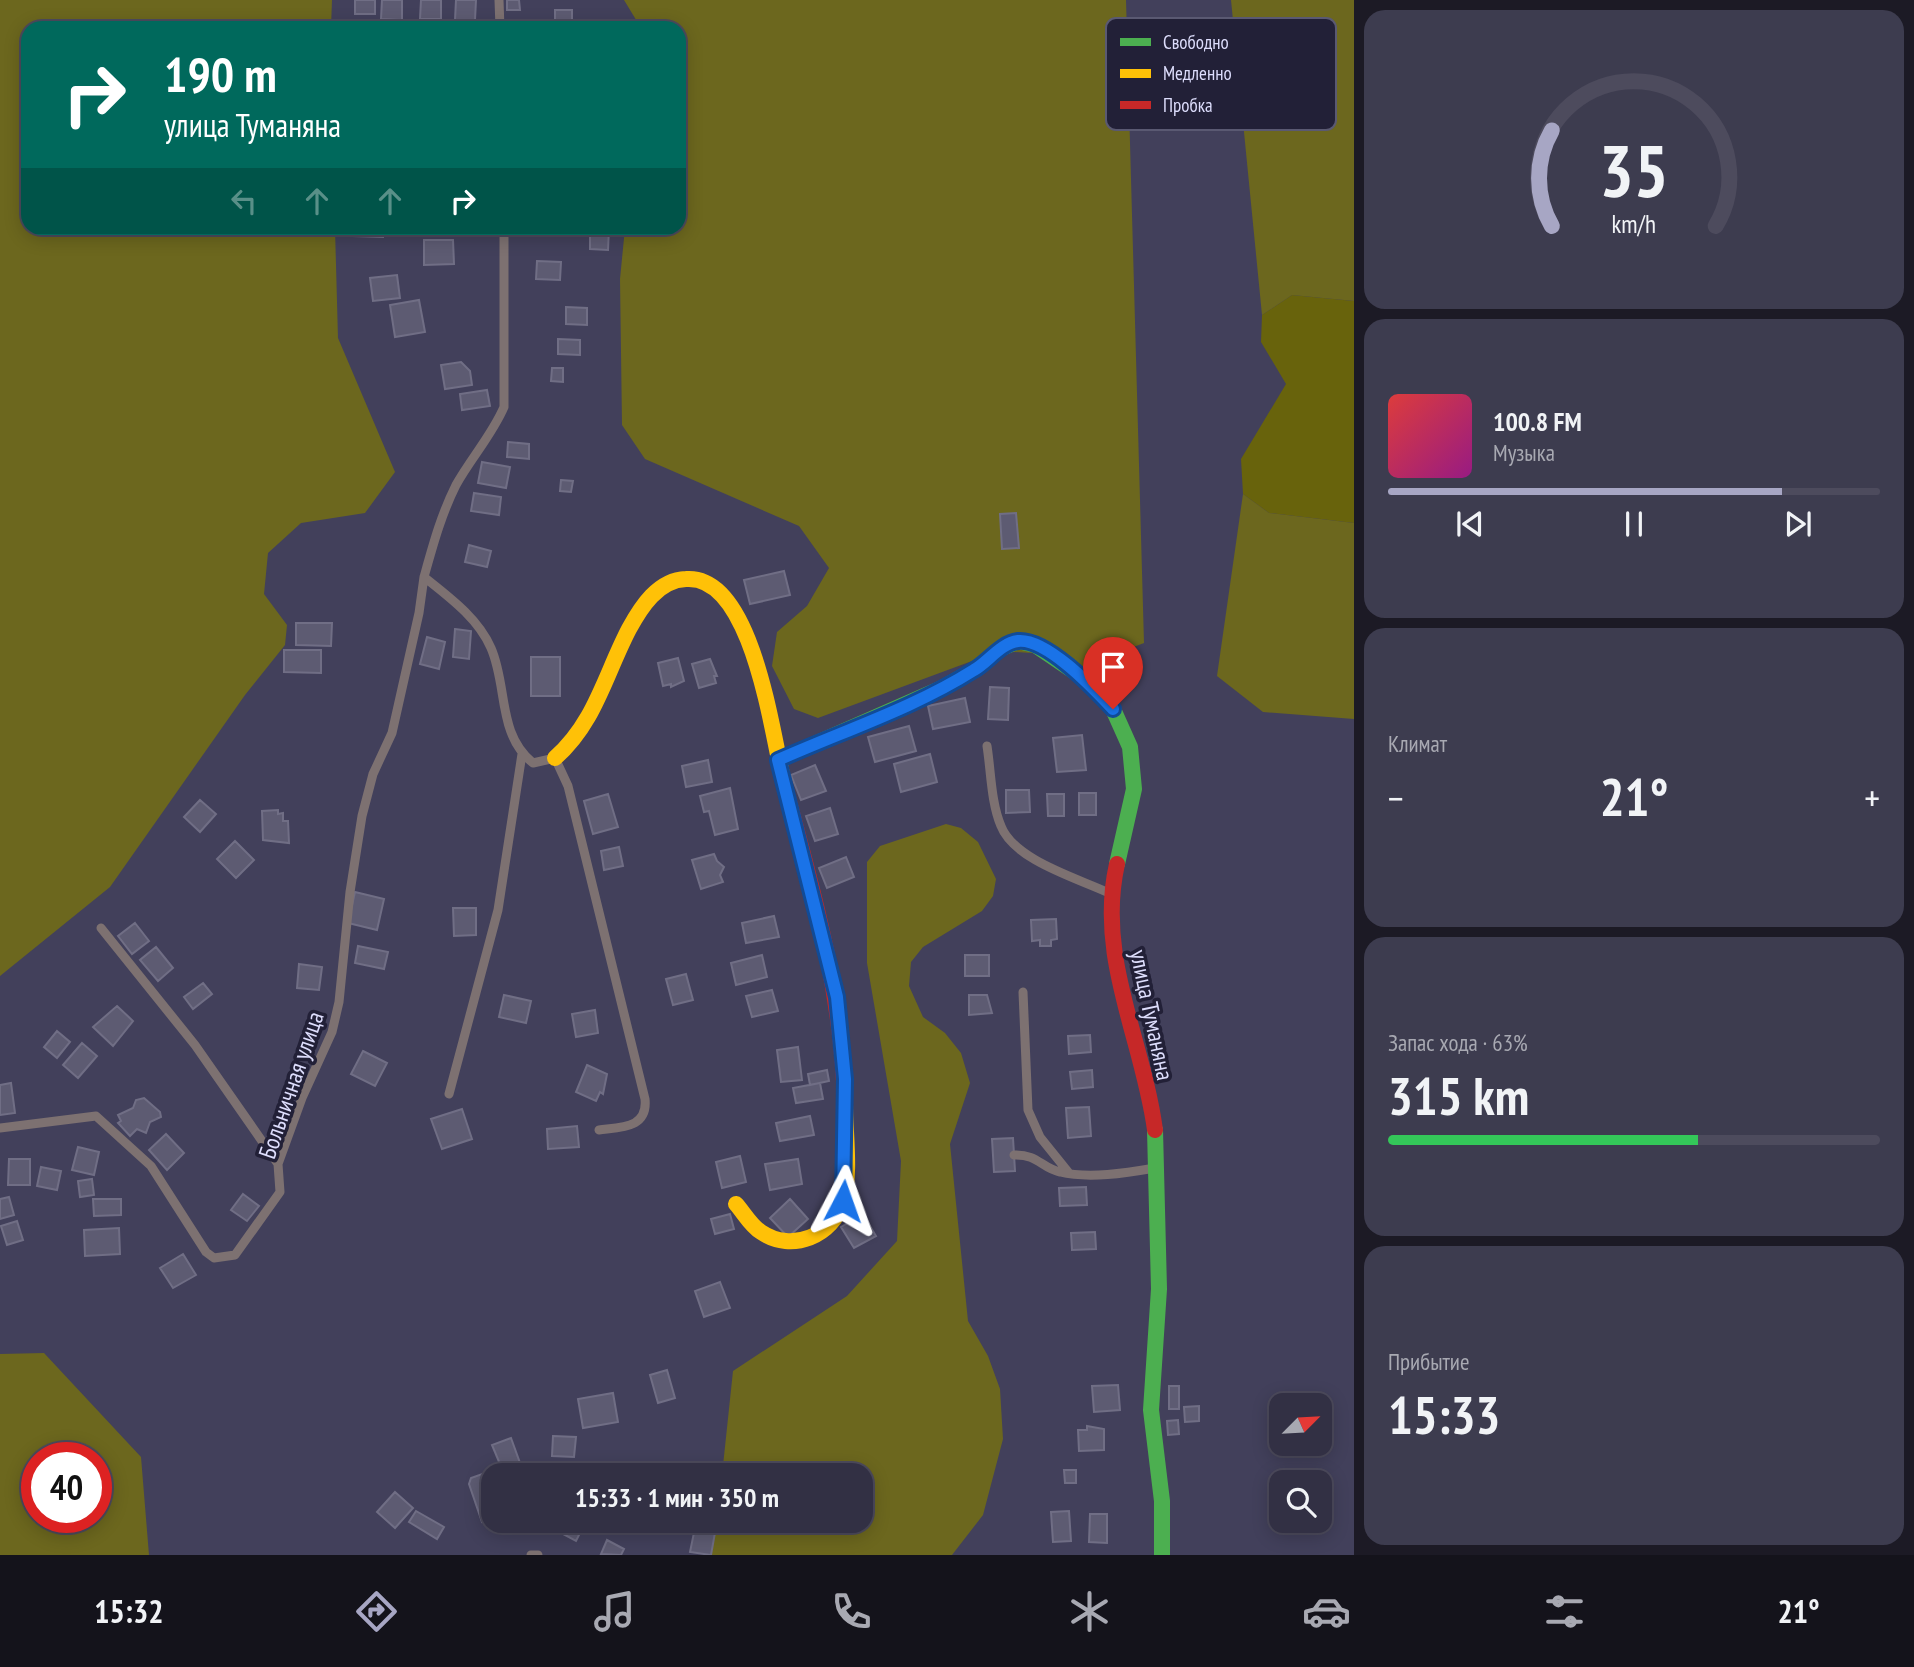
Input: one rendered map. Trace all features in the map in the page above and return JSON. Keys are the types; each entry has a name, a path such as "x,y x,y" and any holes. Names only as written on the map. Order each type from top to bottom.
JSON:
{"street":[{"path":"555,758 571,744 592,715 631,623 648,598 673,582 692,577 716,587 739,620 760,685 837,997 845,1079 843,1201 832,1223 815,1238 790,1242 761,1233 736,1204"},
{"name":"улица Туманяна","path":"778,760 942,688 976,669 1000,649 1018,641 1035,645 1064,664 1113,709 1130,747 1134,789 1110,894 1115,971 1155,1127 1159,1289 1151,1410 1162,1502 1162,1555"}],"lane":[{"path":"499,0 500,21"},
{"name":"Больничная улица","path":"0,1128 96,1116 151,1166 206,1252 214,1258 235,1255 280,1192 278,1164 302,1098 332,1032 337,1012 362,817 373,774 392,733 419,613 424,577 439,523 457,484 497,424 504,407 504,235"},
{"path":"424,577 479,626 491,646 500,672 512,740 533,763 555,758 568,786 646,1110 642,1120 633,1125 599,1130"},
{"path":"988,746 1000,824 1006,838 1027,856 1110,894"},
{"path":"449,1094 498,910 522,754"},
{"path":"101,929 195,1045 278,1164"},
{"path":"1023,992 1028,1110 1040,1138 1069,1172"},
{"path":"1014,1155 1029,1154 1058,1172 1107,1174 1157,1167"},
{"path":"531,1555 538,1555"}],"shaded area":[{"path":"0,0 332,0 331,21 21,21 21,235 335,235 338,338 395,472 365,513 301,523 268,553 264,594 287,625 285,645 245,695 110,887 0,976"},
{"path":"624,0 1126,0 1127,18 1106,18 1106,130 1130,130 1144,643 1071,671 1047,654 999,651 818,718 794,709 772,666 777,632 807,606 829,568 799,526 645,459 622,425 620,279 624,235 686,235 686,21 637,21"},
{"path":"1231,0 1354,0 1354,301 1292,295 1262,315 1244,130 1336,130 1336,18 1233,18"},
{"path":"1292,295 1354,301 1354,523 1269,513 1243,494 1241,459 1286,384 1261,342 1262,315"},
{"path":"1243,494 1269,513 1354,523 1354,719 1263,712 1217,676"},
{"path":"946,824 961,828 978,842 996,879 993,896 982,911 923,947 911,962 909,986 923,1017 945,1033 961,1053 970,1083 950,1144 968,1321 988,1356 1000,1389 1003,1439 983,1515 952,1555 711,1555 715,1533 873,1533 873,1463 723,1463 733,1371 847,1296 897,1241 901,1161 867,963 867,862 880,846"},
{"path":"44,1353 141,1457 149,1555 0,1555 0,1354"}],"building":[{"path":"355,0 375,0 375,14 355,14"},
{"path":"382,0 402,0 402,20 381,19"},
{"path":"421,0 441,0 441,19 420,19"},
{"path":"456,0 476,0 475,20 455,20"},
{"path":"507,0 519,0 520,10 507,10"},
{"path":"555,10 572,10 572,21 555,21"},
{"path":"383,235 383,237 353,236"},
{"path":"590,235 609,235 608,250 590,249"},
{"path":"424,240 453,240 454,264 424,265"},
{"path":"537,261 561,262 560,280 536,279"},
{"path":"397,275 400,298 373,301 370,278"},
{"path":"419,300 425,332 395,337 390,305"},
{"path":"566,307 587,308 587,325 566,324"},
{"path":"558,339 580,340 580,355 558,354"},
{"path":"461,362 470,371 472,385 445,389 441,365"},
{"path":"552,368 563,368 563,382 551,381"},
{"path":"487,390 490,406 462,410 460,394"},
{"path":"508,442 529,444 529,459 507,457"},
{"path":"482,462 510,467 506,488 478,483"},
{"path":"561,480 573,481 571,492 560,491"},
{"path":"474,493 501,497 499,515 471,511"},
{"path":"1016,513 1019,548 1002,549 1000,514"},
{"path":"469,545 491,551 487,567 465,562"},
{"path":"784,571 790,595 750,604 744,580"},
{"path":"296,623 332,623 331,646 296,645"},
{"path":"455,629 471,631 469,659 453,657"},
{"path":"427,637 445,642 439,669 420,664"},
{"path":"284,650 321,650 321,673 284,672"},
{"path":"531,657 560,657 560,696 531,696"},
{"path":"678,658 684,681 671,687 671,684 663,686 658,663"},
{"path":"710,659 717,676 714,676 716,683 699,688 692,664"},
{"path":"990,687 1009,688 1008,720 988,719"},
{"path":"965,698 970,722 933,729 928,706"},
{"path":"909,726 916,751 875,762 868,737"},
{"path":"1082,735 1086,770 1057,772 1053,738"},
{"path":"930,754 937,782 901,792 894,764"},
{"path":"708,760 712,782 686,787 682,766"},
{"path":"815,765 826,791 801,800 791,775"},
{"path":"730,788 738,829 715,835 709,811 704,812 700,796"},
{"path":"1006,790 1029,790 1030,812 1006,813"},
{"path":"1079,793 1096,793 1096,815 1079,815"},
{"path":"608,794 618,827 593,834 584,801"},
{"path":"1047,794 1064,794 1064,816 1048,816"},
{"path":"200,800 216,814 200,832 184,817"},
{"path":"830,808 838,834 815,841 806,816"},
{"path":"278,810 278,814 283,813 283,821 288,821 289,843 263,840 262,811"},
{"path":"235,841 254,860 236,878 217,859"},
{"path":"619,847 623,866 604,870 601,851"},
{"path":"714,854 724,867 720,875 723,882 701,889 692,860"},
{"path":"846,857 854,877 827,888 819,868"},
{"path":"355,892 384,899 377,930 348,923"},
{"path":"453,908 476,908 476,935 454,936"},
{"path":"774,916 779,937 746,943 742,923"},
{"path":"1056,919 1057,939 1051,940 1051,946 1040,946 1040,940 1032,941 1031,920"},
{"path":"135,923 149,941 132,954 118,936"},
{"path":"358,946 388,952 384,969 355,963"},
{"path":"156,947 173,968 158,981 140,960"},
{"path":"762,955 767,977 736,985 731,963"},
{"path":"965,955 989,955 989,976 965,976"},
{"path":"299,964 322,967 319,990 297,988"},
{"path":"686,974 693,1000 673,1005 666,979"},
{"path":"203,983 212,994 193,1009 184,997"},
{"path":"772,990 778,1011 752,1017 746,996"},
{"path":"504,995 531,1001 526,1023 499,1017"},
{"path":"969,995 987,995 992,1013 969,1015"},
{"path":"117,1006 133,1021 113,1046 93,1027"},
{"path":"595,1010 598,1033 576,1037 572,1014"},
{"path":"57,1031 70,1042 57,1058 44,1047"},
{"path":"1090,1035 1091,1052 1069,1054 1068,1036"},
{"path":"82,1043 97,1056 78,1078 63,1065"},
{"path":"798,1047 802,1080 781,1082 777,1050"},
{"path":"363,1051 387,1063 375,1086 351,1074"},
{"path":"587,1065 607,1074 603,1094 600,1092 596,1101 576,1092"},
{"path":"827,1070 829,1081 810,1085 808,1074"},
{"path":"1092,1070 1093,1087 1072,1089 1070,1072"},
{"path":"11,1083 15,1113 0,1115 0,1085"},
{"path":"820,1083 823,1099 796,1103 793,1088"},
{"path":"144,1098 160,1112 161,1117 150,1122 146,1133 137,1129 130,1136 118,1123 121,1121 118,1115 133,1108 136,1100"},
{"path":"1089,1107 1091,1136 1068,1138 1066,1108"},
{"path":"462,1109 472,1139 442,1149 431,1119"},
{"path":"810,1116 814,1135 780,1141 776,1123"},
{"path":"577,1126 579,1147 548,1149 547,1129"},
{"path":"166,1134 184,1153 167,1170 149,1150"},
{"path":"1013,1138 1015,1171 994,1172 992,1139"},
{"path":"78,1147 99,1152 94,1175 72,1170"},
{"path":"740,1156 746,1182 722,1188 716,1162"},
{"path":"9,1159 30,1159 30,1185 8,1185"},
{"path":"798,1159 802,1184 770,1190 765,1164"},
{"path":"41,1167 61,1171 57,1190 37,1186"},
{"path":"92,1179 94,1195 80,1197 78,1181"},
{"path":"1086,1187 1087,1205 1060,1206 1059,1188"},
{"path":"243,1194 259,1206 247,1221 231,1210"},
{"path":"9,1197 14,1215 0,1219 0,1199"},
{"path":"93,1199 121,1199 121,1215 94,1216"},
{"path":"790,1199 808,1219 788,1237 770,1218"},
{"path":"730,1214 734,1229 715,1234 711,1219"},
{"path":"863,1214 876,1236 854,1248 841,1227"},
{"path":"17,1221 23,1240 7,1245 1,1226"},
{"path":"119,1228 120,1254 85,1256 84,1230"},
{"path":"1095,1232 1096,1249 1072,1250 1071,1233"},
{"path":"183,1254 196,1275 173,1288 160,1268"},
{"path":"720,1282 730,1308 704,1317 695,1291"},
{"path":"667,1370 675,1398 658,1403 650,1375"},
{"path":"1118,1385 1120,1410 1094,1412 1092,1386"},
{"path":"1169,1386 1179,1386 1179,1409 1169,1409"},
{"path":"613,1393 618,1422 583,1428 578,1399"},
{"path":"1199,1406 1199,1421 1185,1422 1184,1407"},
{"path":"1178,1420 1179,1434 1168,1435 1167,1421"},
{"path":"1087,1426 1104,1429 1104,1450 1079,1451 1078,1430 1087,1430"},
{"path":"553,1436 576,1437 574,1457 552,1456"},
{"path":"511,1438 520,1463 500,1463 492,1445"},
{"path":"1064,1470 1076,1470 1076,1483 1065,1483"},
{"path":"481,1474 481,1519 469,1484 471,1478"},
{"path":"395,1492 413,1508 395,1528 377,1512"},
{"path":"416,1511 444,1527 437,1539 409,1522"},
{"path":"1069,1511 1071,1541 1053,1542 1051,1512"},
{"path":"1090,1514 1107,1514 1107,1543 1089,1542"},
{"path":"561,1533 580,1533 576,1541"},
{"path":"694,1533 715,1533 711,1555 690,1552"},
{"path":"607,1540 624,1549 621,1555 601,1554"}],"traffic: fast":[{"path":"778,760 942,688 976,669 1000,649 1018,641 1035,645 1085,679 1113,709 1130,747 1134,789 1117,864"},
{"path":"1155,1130 1159,1289 1151,1410 1162,1501 1162,1555"}],"traffic: slow":[{"path":"555,758 569,744 590,714 639,612 659,589 686,579 709,584 728,602 743,629 756,661 784,783"},
{"path":"736,1204 757,1229 785,1241 810,1238 830,1224 838,1213 845,1190 845,1104"}],"traffic: jam":[{"path":"784,783 832,981 843,1062 845,1104"},
{"path":"1117,864 1112,898 1112,932 1124,998 1155,1130"}],"route":[{"path":"843,1201 845,1079 837,997 778,760 942,688 976,669 1000,649 1018,641 1035,645 1085,679 1113,709"}]}
